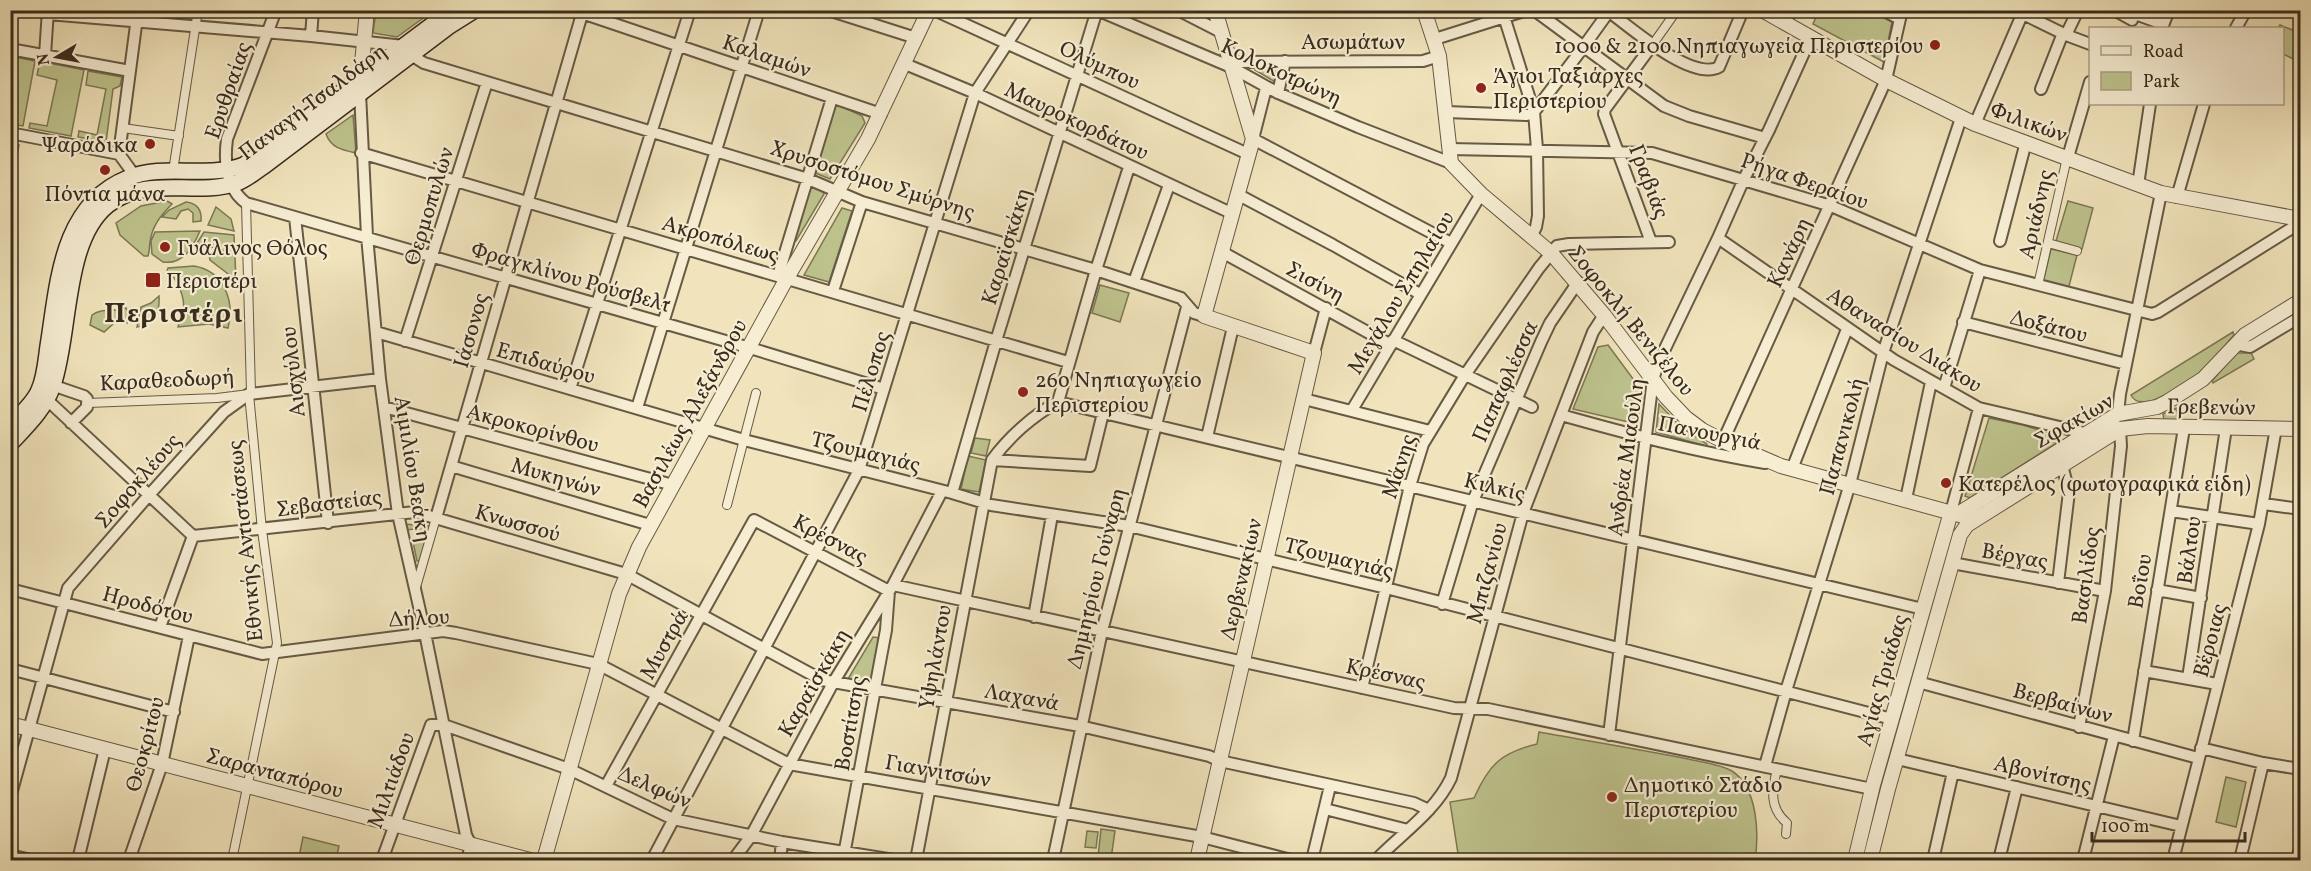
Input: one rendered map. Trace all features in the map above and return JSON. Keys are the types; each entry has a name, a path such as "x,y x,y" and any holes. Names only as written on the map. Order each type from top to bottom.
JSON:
{"main road":[{"name":"Παναγή Τσαλδάρη","path":"408,51 452,10"},
{"name":"Παναγή Τσαλδάρη","path":"10,444 58,367 78,257 83,240 96,216 119,197 144,188 229,177 408,51 475,10"},
{"name":"Παναγή Τσαλδάρη","path":"11,424 45,390 60,273 70,238 80,218 95,200 113,186 135,176 173,171 208,172 229,177"}],"street":[{"path":"173,171 198,10"},
{"name":"Ερυθραίας","path":"229,177 225,155 227,139 276,10"},
{"path":"311,36 313,10"},
{"path":"360,86 367,10"},
{"path":"570,389 690,10"},
{"path":"637,408 759,10"},
{"path":"828,10 864,16 916,38"},
{"name":"Βασιλέως Αλεξάνδρου","path":"544,861 598,664 626,574 650,525 750,348 783,277 839,191 905,64 929,10"},
{"name":"Ολύμπου","path":"934,10 1248,154"},
{"name":"Πέλοπος","path":"652,861 720,729 860,470 975,93 1029,10"},
{"name":"Κολοκοτρώνη","path":"1097,10 1231,67 1266,88 1358,127 1450,156"},
{"name":"Καραϊσκάκη","path":"733,861 751,836 833,683 947,492 996,341 1097,10"},
{"path":"1178,10 1221,32"},
{"path":"1215,10 1252,139 1451,243"},
{"path":"1424,10 1439,56 1450,156"},
{"path":"1435,39 1503,14 1527,10"},
{"path":"1534,10 1664,106 1689,116 1764,138"},
{"path":"1653,44 1677,10"},
{"path":"1446,112 1527,115 1534,111 1609,11 1687,66 1708,71 1714,70 1719,67 1743,10"},
{"name":"Φιλικών","path":"1762,10 1886,80 1976,124 2161,193 2301,221"},
{"path":"1786,24 1790,10"},
{"path":"1883,10 1901,15"},
{"path":"2041,89 2078,10"},
{"path":"2114,10 2132,20 2135,12 2162,26 2169,10"},
{"path":"2237,27 2246,10"},
{"path":"45,56 48,12"},
{"name":"Χρυσοστόμου Σμύρνης","path":"48,12 137,16 196,26 364,42 408,51 424,63 808,179 862,202 1134,282 1181,298 1187,307 1204,316 1314,353"},
{"path":"1976,124 2020,12 2089,43"},
{"name":"Καλαμών","path":"584,13 880,114"},
{"name":"Ιάσονος","path":"415,588 584,13"},
{"path":"1503,14 1534,111 1538,216 1531,237"},
{"name":"Κανάρη","path":"1723,441 1886,80 1901,15"},
{"path":"119,154 137,16"},
{"name":"Ανδρέα Μιαούλη","path":"1609,735 1653,379 1660,359 1810,37"},
{"name":"Γραβιάς","path":"1651,242 1604,114 1653,44"},
{"path":"10,49 130,71"},
{"name":"Ασωμάτων","path":"1231,67 1236,62 1423,62 1439,56"},
{"path":"1278,93 1285,61"},
{"name":"Μαυροκορδάτου","path":"905,64 975,93 1129,167 1232,213"},
{"name":"Θερμοπυλών","path":"405,341 487,82"},
{"name":"Αιμιλίου Βεάκη","path":"360,86 367,236 375,332 398,514 466,835 471,845"},
{"path":"1204,316 1266,88"},
{"name":"Αριάδνης","path":"2038,285 2068,157 2089,89"},
{"name":"Βασιλέως Αλεξάνδρου","path":"783,277 832,98"},
{"path":"2138,185 2150,105"},
{"path":"2177,197 2204,105"},
{"name":"Παπανικολή","path":"1765,766 1850,484 1883,352 1961,118"},
{"path":"123,128 179,136"},
{"path":"10,133 119,154 135,176"},
{"path":"2000,241 2026,142"},
{"name":"Ρήγα Φεραίου","path":"1450,156 1537,149 1652,153 1831,206 1980,270 2152,314 2301,221"},
{"name":"Ακροπόλεως","path":"362,153 1068,362"},
{"name":"Σοφοκλή Βενιζέλου","path":"1450,156 1481,194 1551,253 1578,282 1666,397 1686,418 1702,430 1787,467 1955,513"},
{"path":"992,460 1003,445 1039,414 1058,402 1095,270 1129,167"},
{"path":"229,177 236,194 246,203"},
{"path":"1134,282 1169,185"},
{"path":"2120,429 2118,414 2126,364 2161,193"},
{"path":"1236,194 1420,294"},
{"name":"Μεγάλου Σπηλαίου","path":"1352,410 1481,194"},
{"path":"832,291 862,202"},
{"name":"Φραγκλίνου Ρούσβελτ","path":"246,203 367,236 884,389"},
{"name":"Εθνικής Αντιστάσεως","path":"231,861 277,643 262,530 250,394 246,203"},
{"name":"Αισχύλου","path":"295,217 328,523"},
{"name":"Αθανασίου Διάκου","path":"1718,238 1847,329 1932,382 1979,408 2089,434"},
{"path":"1551,253 1557,246 1569,244 1668,242"},
{"path":"2048,243 2077,251"},
{"name":"Σισίνη","path":"1222,252 1392,342"},
{"name":"Μάνης","path":"1362,687 1410,486 1416,464 1430,431 1465,375 1551,253"},
{"path":"1944,388 1980,270"},
{"name":"Παπαφλέσσα","path":"1442,603 1473,501 1516,399 1550,323 1578,282"},
{"name":"Σφακίων","path":"1955,513 2089,434 2118,414 2157,407 2167,402 2203,379 2246,335 2301,302"},
{"name":"Δημητρίου Γούναρη","path":"1053,861 1102,631 1187,307"},
{"name":"Δερβενακίων","path":"1197,861 1326,308"},
{"name":"Μπιζανίου","path":"1376,861 1429,810 1444,792 1451,778 1523,513 1593,332 1604,315"},
{"path":"2235,344 2250,347 2301,317"},
{"name":"Δοξάτου","path":"1963,322 2126,364"},
{"path":"1207,437 1233,327"},
{"path":"1787,467 1847,329"},
{"name":"Επιδαύρου","path":"375,332 705,428"},
{"path":"1392,342 1532,407"},
{"name":"Καραθεοδωρή","path":"88,403 217,398 380,379"},
{"path":"1906,500 1932,382"},
{"path":"45,390 84,396 88,403 71,423"},
{"path":"45,390 71,423 194,536 160,627"},
{"path":"727,505 756,393"},
{"name":"Σοφοκλέους","path":"10,798 68,588 224,412 250,394"},
{"path":"1304,399 1430,431"},
{"name":"Κιλκίς","path":"1058,402 1923,609"},
{"name":"Ακροκορίνθου","path":"384,407 673,485"},
{"path":"1974,519 1955,513 1979,408"},
{"path":"992,460 1090,466 1103,412"},
{"name":"Πανουργιά","path":"1561,415 1645,439 1787,467"},
{"name":"Γρεβενών","path":"2120,429 2148,426 2301,429"},
{"name":"Τζουμαγιάς","path":"705,428 991,505 1129,526 1386,588 1892,719"},
{"name":"Βοΐου","path":"2133,741 2184,428"},
{"name":"Βάλτου","path":"2188,678 2226,428"},
{"name":"Βέροιας","path":"2173,861 2264,504 2276,428"},
{"name":"Σφακίων","path":"1974,519 2120,429"},
{"name":"Βασιλίδος","path":"2079,727 2105,591 2121,446 2120,429"},
{"name":"Υψηλάντου","path":"916,861 982,502 992,460"},
{"path":"2058,582 2068,492 2061,465"},
{"name":"Μυκηνών","path":"451,466 650,525"},
{"path":"2264,504 2301,508"},
{"path":"2171,511 2259,524"},
{"name":"Κνωσσού","path":"398,514 415,512 626,574"},
{"name":"Αγίας Τριάδας","path":"1855,861 1872,789 1923,609 1955,513"},
{"name":"Σεβαστείας","path":"194,536 398,514"},
{"path":"1034,617 1052,515"},
{"name":"Αγίας Τριάδας","path":"1870,861 1896,759 1960,535 1974,519"},
{"name":"Κρέσνας","path":"754,520 891,588 964,601 1469,710 1488,709 1872,789"},
{"name":"Μυστρά","path":"606,786 754,520"},
{"name":"Βέργας","path":"1952,563 2105,591"},
{"name":"Λαχανά","path":"626,574 822,680 1080,726 1209,756 1220,761 1414,803 1429,810"},
{"name":"Ηροδότου","path":"10,588 262,654 276,651"},
{"name":"Βοστίτσης","path":"843,856 886,630 891,588"},
{"path":"2157,590 2201,598"},
{"name":"Δήλου","path":"276,651 443,631 598,664"},
{"name":"Θεοκρίτου","path":"129,861 162,764 189,636"},
{"name":"Γιαννιτσών","path":"598,664 789,764 1202,837 1291,861"},
{"path":"10,669 174,712"},
{"path":"2144,671 2217,684"},
{"name":"Βερβαίνων","path":"1918,682 2133,741 2301,769"},
{"name":"Σαρανταπόρου","path":"10,724 530,861"},
{"name":"Μιλτιάδου","path":"382,861 430,725 444,725"},
{"name":"Δελφών","path":"444,725 569,769 674,819 843,856 894,861"},
{"path":"2083,861 2114,736"},
{"path":"78,861 105,749"},
{"name":"Αβονίτσης","path":"1896,759 2181,826"},
{"path":"2240,861 2263,763"},
{"path":"1776,769 1772,796 1779,817 1787,823 1786,834"},
{"path":"1934,861 1953,772"},
{"path":"1312,861 1330,786"},
{"path":"1999,861 2017,787"},
{"path":"1324,809 1408,830"},
{"path":"780,861 782,843"},
{"path":"467,861 471,845"},
{"path":"2297,861 2301,848"},
{"path":"10,855 31,861"}],"green space":[{"path":"376,10 433,11 397,37 373,33"},
{"path":"1803,11 1871,11 1892,22 1884,62 1813,24 1816,17"},
{"path":"2280,25 2300,33 2300,62 2284,54 2284,27 2279,27"},
{"path":"10,56 35,61 23,126 11,124"},
{"path":"40,61 84,70 71,136 29,128 30,123 47,126 57,80 37,75"},
{"path":"1256,67 1280,67 1275,82 1255,70"},
{"path":"88,71 122,77 120,86 113,89 106,142 78,137 79,131 97,135 106,89 86,85"},
{"path":"837,104 862,116 865,123 830,179 813,172 832,106"},
{"path":"353,115 356,153 334,145 326,134"},
{"path":"10,144 19,145 14,172 11,172"},
{"path":"811,186 823,189 824,194 796,241 793,242 808,188"},
{"path":"167,201 172,204 155,226 148,256 144,256 120,235 116,223 141,206"},
{"path":"2068,201 2093,208 2082,249 2056,241"},
{"path":"186,202 198,208 201,221 193,222 193,213 188,209 181,211 176,219 162,217 169,210"},
{"path":"216,207 231,219 234,231 208,225"},
{"path":"842,208 852,211 829,282 804,275"},
{"path":"200,231 186,254 176,261 163,262 152,254 151,241 155,232"},
{"path":"204,232 234,235 236,280 210,260 209,255 225,251 197,243"},
{"path":"2051,249 2077,255 2068,290 2043,283"},
{"path":"194,266 213,274 225,289 230,308 228,328 209,324 178,327 184,308 182,296 175,279 167,271 168,268"},
{"path":"1100,285 1129,293 1120,322 1092,313"},
{"path":"159,296 159,308 155,317 143,326 137,327 141,307 151,303"},
{"path":"126,308 129,314 127,323 121,317 104,332 90,325 92,315 96,313"},
{"path":"2233,332 2234,335 2208,365 2175,390 2144,402 2136,400 2131,395"},
{"path":"1608,345 1642,391 1637,424 1573,409 1598,347"},
{"path":"2236,353 2251,353 2254,359 2213,383 2212,381"},
{"path":"1659,404 1682,428 1707,444 1706,446 1656,432"},
{"path":"2176,408 2180,420 2164,420 2163,414"},
{"path":"1989,418 2023,425 2060,437 2060,441 1970,498 1965,496"},
{"path":"975,438 990,440 986,456 971,453"},
{"path":"968,456 986,460 979,492 961,489"},
{"path":"404,524 429,526 421,561 417,561 413,542 417,540 415,529 406,530"},
{"path":"1950,533 1955,535 1865,860 1858,860"},
{"path":"873,637 880,638 873,683 848,679"},
{"name":"Δημοτικό Στάδιο Περιστερίου","path":"1539,732 1704,762 1732,771 1741,779 1752,800 1757,838 1755,860 1459,860 1450,802 1474,798 1485,777 1497,762 1505,756 1537,744"},
{"path":"2226,777 2246,782 2236,827 2216,822"},
{"path":"1101,829 1115,831 1111,859 1098,857"},
{"path":"1087,831 1098,832 1096,848 1085,847"},
{"path":"303,837 339,846 336,860 313,860 299,857"}],"place":[{"name":"100ο & 210ο Νηπιαγωγεία Περιστερίου","path":"1935,45"},
{"name":"Άγιοι Ταξιάρχες Περιστερίου","path":"1481,88"},
{"name":"Ψαράδικα","path":"150,144"},
{"name":"Πόντια μάνα","path":"105,170"},
{"name":"Γυάλινος Θόλος","path":"165,247"},
{"name":"Περιστέρι","path":"153,280"},
{"name":"26ο Νηπιαγωγείο Περιστερίου","path":"1023,392"},
{"name":"Κατερέλος (φωτογραφικά είδη)","path":"1946,483"},
{"name":"Δημοτικό Στάδιο Περιστερίου","path":"1612,797"}],"district":[{"name":"Περιστέρι","path":"174,312"}]}
